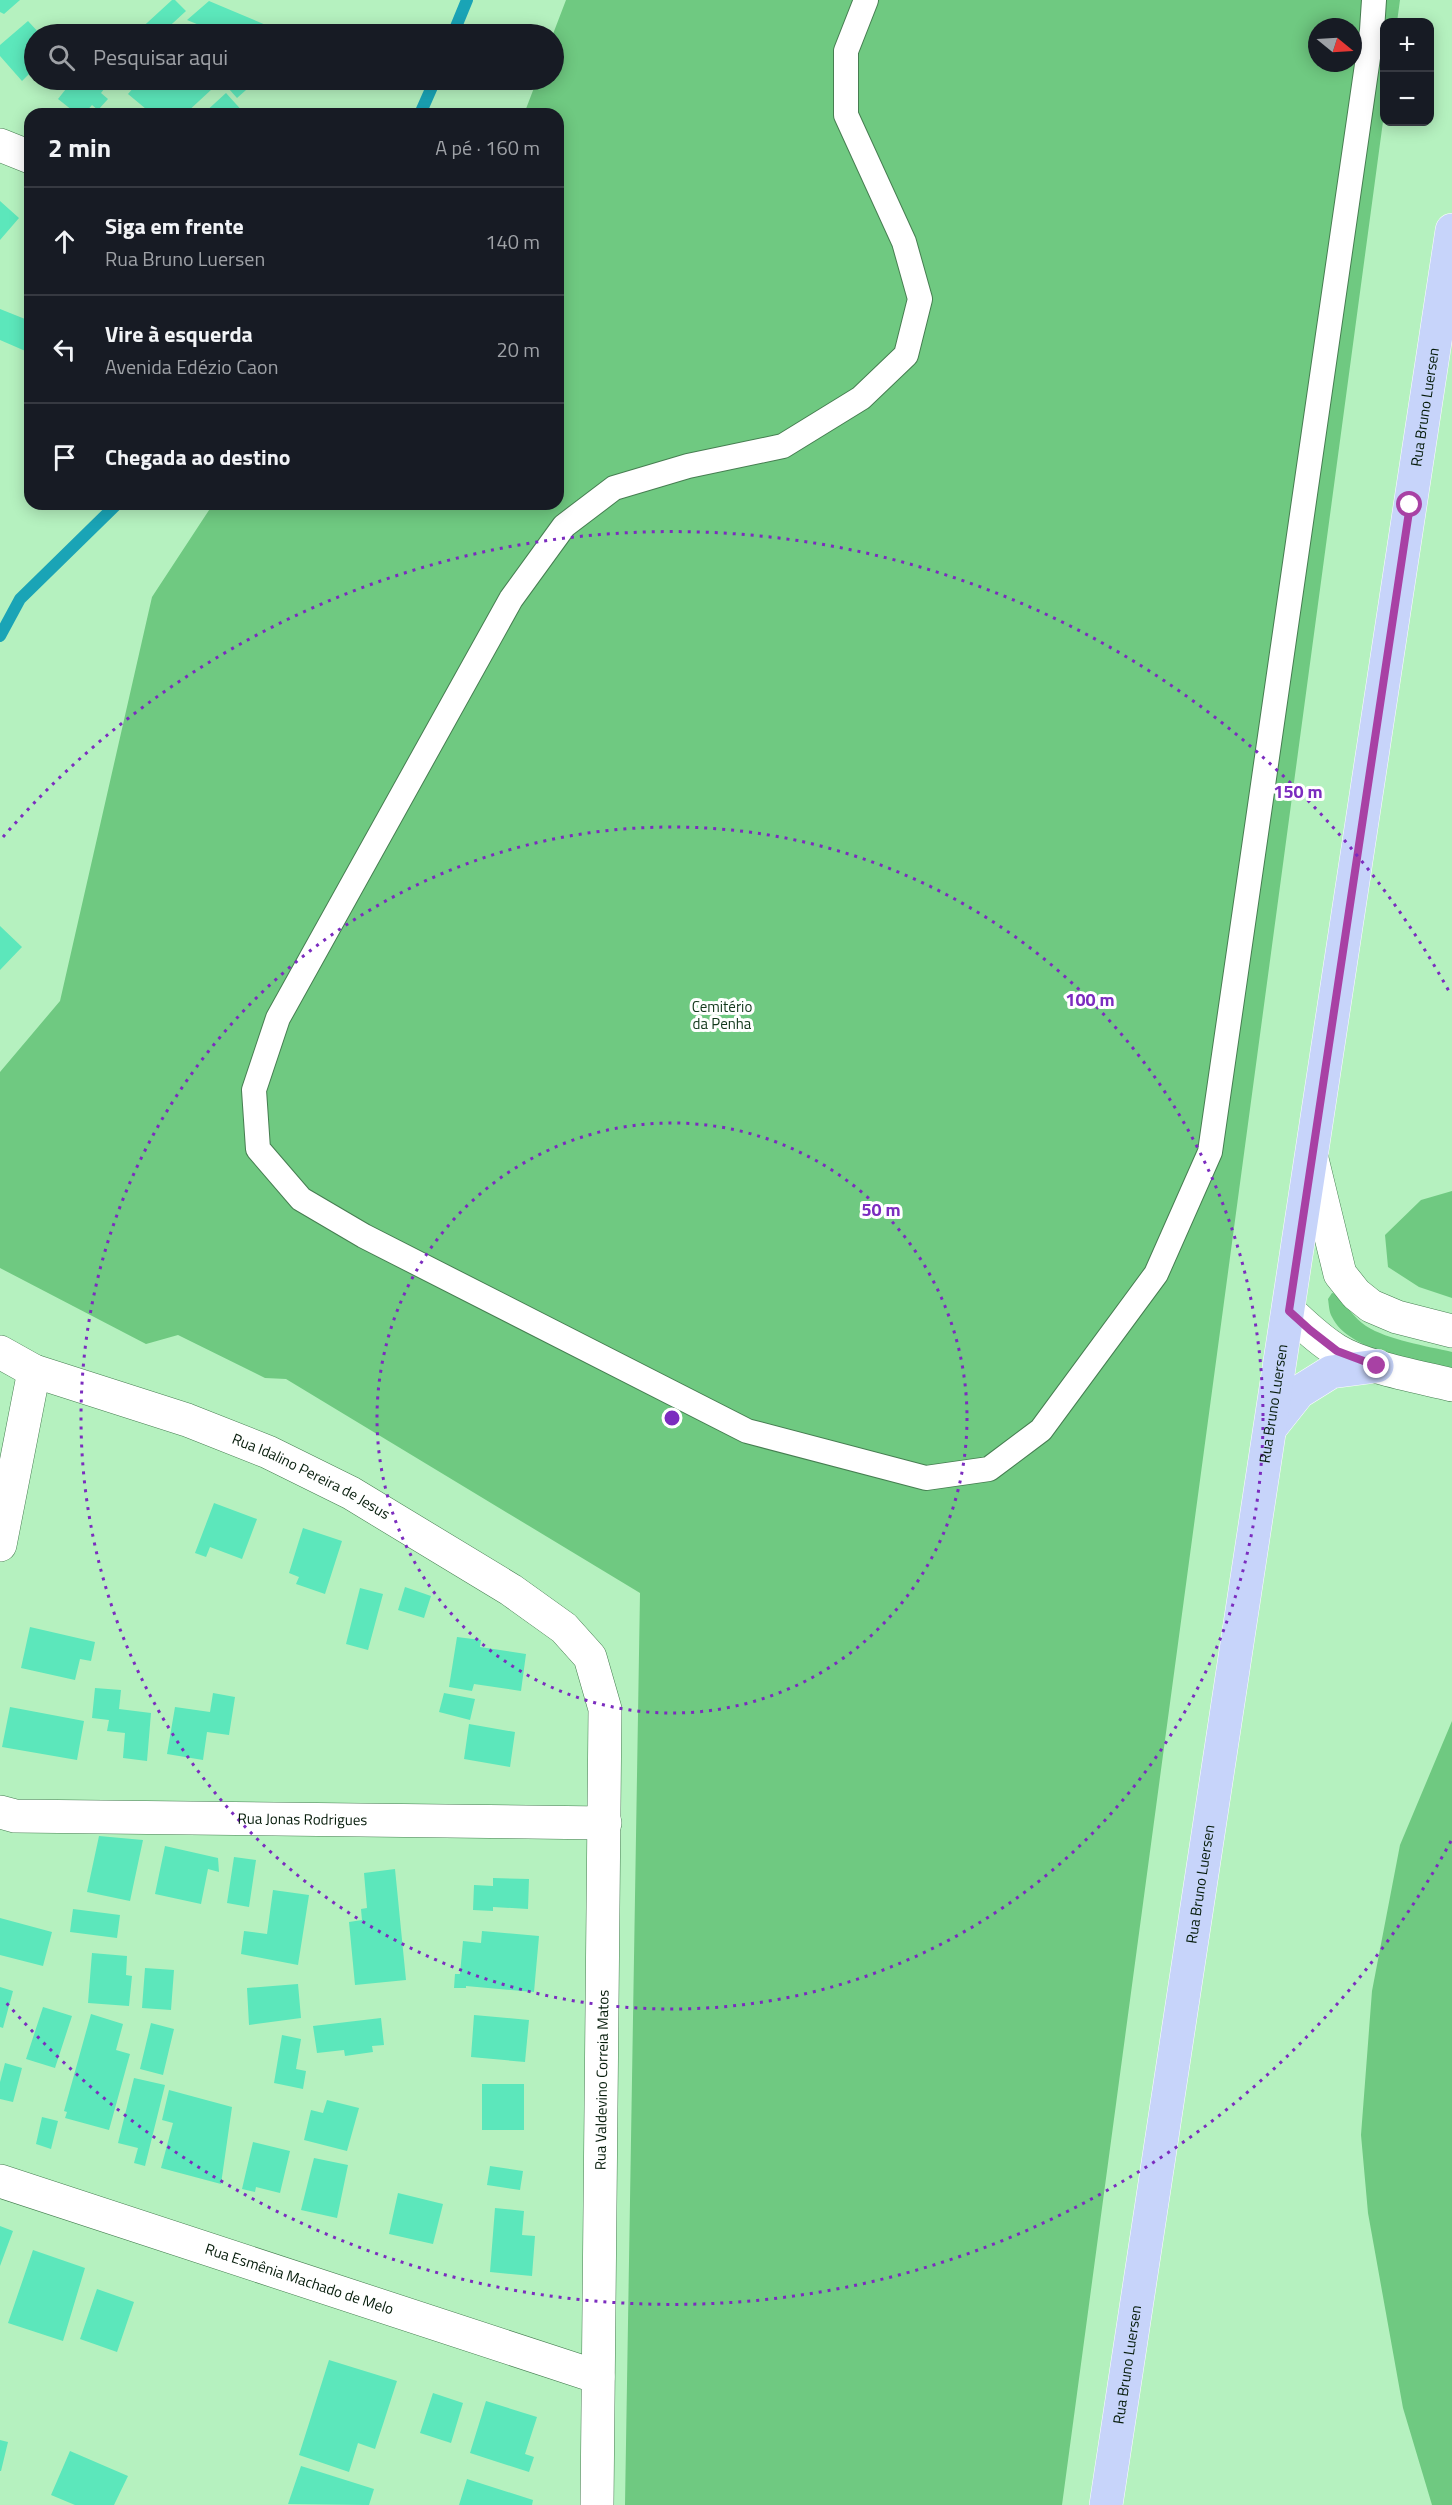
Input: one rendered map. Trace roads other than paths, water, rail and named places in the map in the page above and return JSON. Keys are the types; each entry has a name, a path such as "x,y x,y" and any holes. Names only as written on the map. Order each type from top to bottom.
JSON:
{"main road":[{"name":"Rua Bruno Luersen","path":"1106,2505 1272,1426 1452,230"},
{"path":"1272,1426 1299,1392 1331,1372 1377,1366"}],"street":[{"path":"0,145 24,155"},
{"path":"1312,1159 1340,1274 1356,1294 1371,1306 1397,1317 1452,1331"},
{"path":"1289,1311 1337,1351 1377,1366 1452,1385"},
{"name":"Rua Idalino Pereira de Jesus","path":"0,1352 34,1371 187,1420 268,1452 351,1493 510,1590 564,1628 590,1657"},
{"path":"0,1545 34,1371"},
{"name":"Rua Valdevino Correia Matos","path":"590,1657 605,1709 597,2505"},
{"name":"Rua Jonas Rodrigues","path":"0,1812 15,1816 605,1822"},
{"name":"Rua Esmênia Machado de Melo","path":"0,2181 598,2377"}],"lane":[{"path":"866,0 846,51 846,115 904,242 920,299 906,355 861,398 783,446 688,466 614,488 564,526 511,599 278,1018 254,1090 258,1149 301,1199 364,1236 747,1431 926,1478 989,1469 1041,1430 1156,1274 1210,1152 1370,42 1374,0"}],"waterway":[{"path":"457,24 467,0"},
{"path":"423,108 431,90"},
{"path":"0,636 20,599 111,510"}],"park label":[{"name":"Cemitério da Penha","path":"722,1016"}]}
